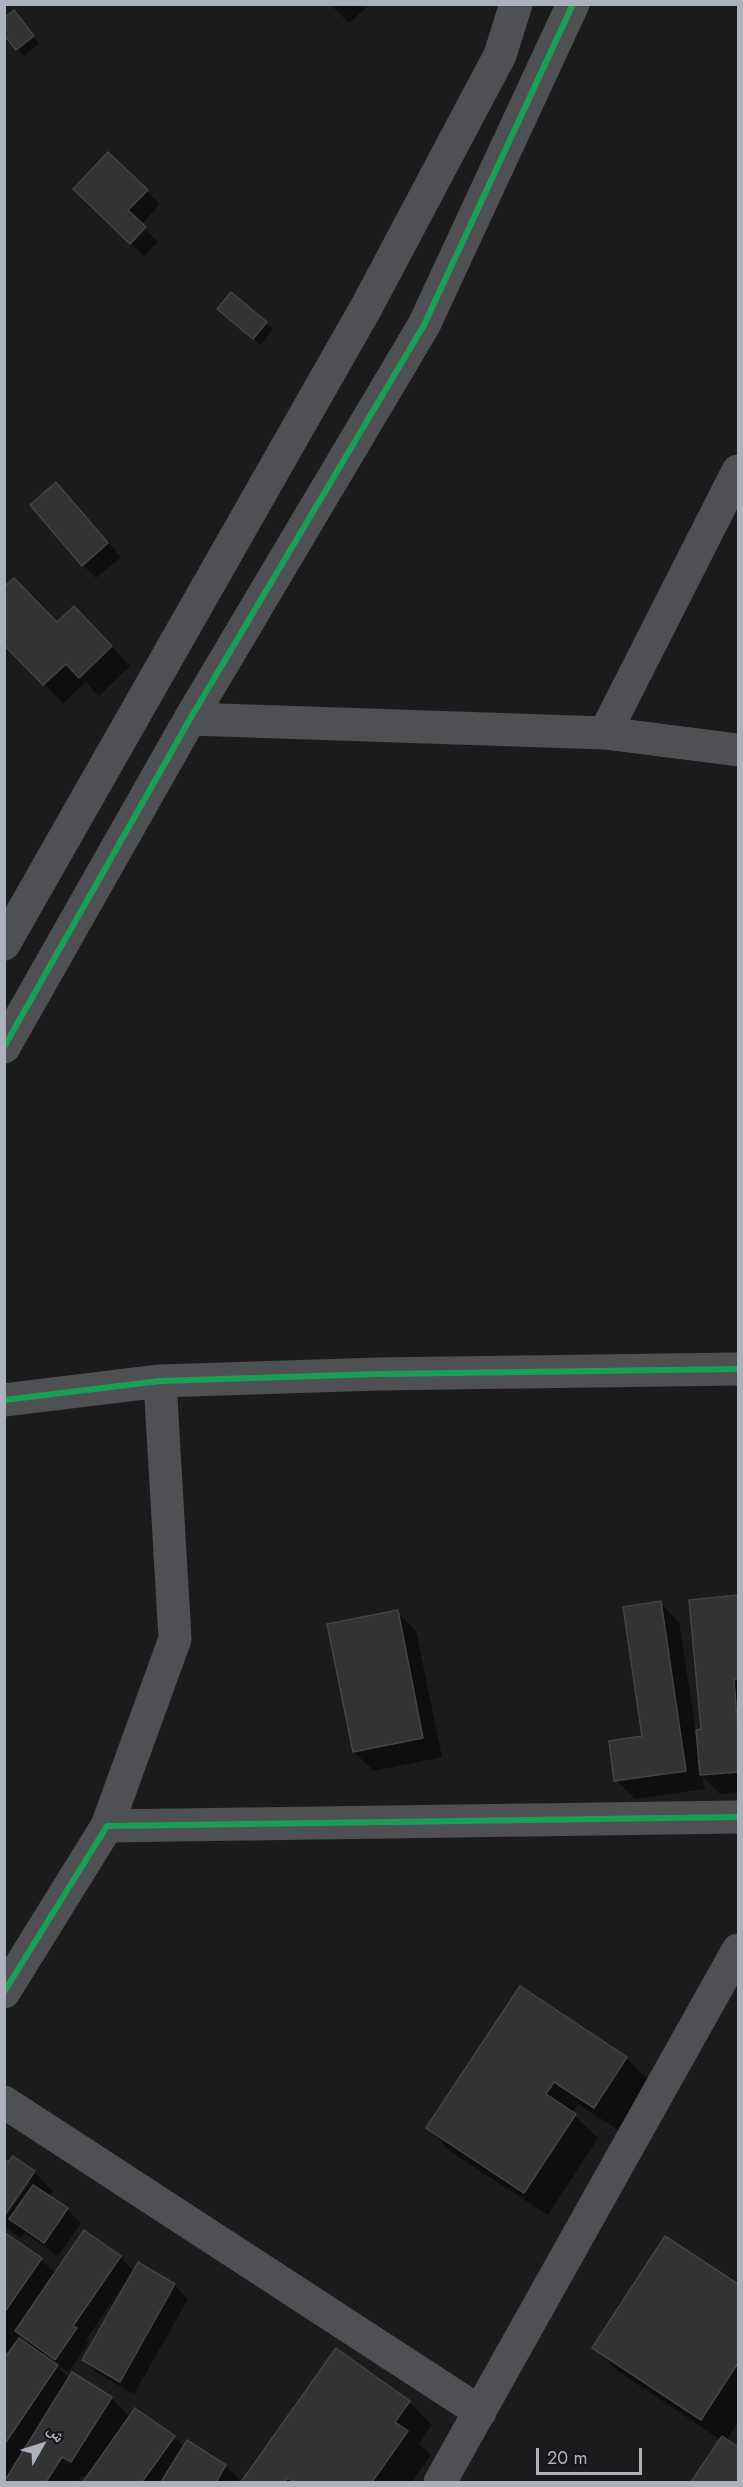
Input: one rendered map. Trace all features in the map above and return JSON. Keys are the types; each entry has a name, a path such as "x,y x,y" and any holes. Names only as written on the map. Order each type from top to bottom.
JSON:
{"street":[{"path":"4,944 367,306 500,55 516,4"},
{"path":"4,1047 190,719 424,325 573,4"},
{"path":"605,733 738,471"},
{"path":"190,719 605,733 738,750"},
{"path":"4,1400 160,1381 378,1374 738,1369"},
{"path":"4,1992 107,1826 175,1639 160,1381"},
{"path":"107,1826 738,1816"},
{"path":"440,2482 738,1950"},
{"path":"4,2102 480,2412"}],"building":[{"path":"14,10 34,36 16,50 4,35 4,18"},
{"path":"108,152 148,190 128,210 146,227 130,244 73,189"},
{"path":"231,292 267,322 253,339 217,309"},
{"path":"56,482 108,543 82,566 30,505"},
{"path":"14,578 57,622 74,606 112,646 79,678 66,664 43,685 4,645 4,587"},
{"path":"738,1595 738,1679 734,1680 738,1730 738,1772 700,1775 696,1730 701,1729 689,1600"},
{"path":"661,1601 686,1771 614,1781 609,1741 642,1736 623,1607"},
{"path":"398,1610 423,1738 353,1752 327,1624"},
{"path":"520,1986 627,2057 594,2108 554,2082 546,2094 576,2114 524,2193 426,2128"},
{"path":"13,2156 35,2171 4,2216 4,2160 8,2162"},
{"path":"33,2185 68,2208 44,2243 9,2219"},
{"path":"84,2230 121,2256 73,2326 77,2328 55,2360 15,2331"},
{"path":"4,2232 42,2258 4,2313"},
{"path":"665,2236 738,2284 738,2363 701,2420 592,2348"},
{"path":"138,2262 175,2284 120,2382 82,2360"},
{"path":"19,2338 58,2365 4,2445 4,2359"},
{"path":"336,2348 410,2401 395,2422 408,2431 372,2482 294,2482 288,2478 284,2482 241,2482"},
{"path":"72,2372 112,2397 71,2462 62,2457 46,2482 4,2482"},
{"path":"135,2408 175,2436 142,2482 83,2482"},
{"path":"722,2436 738,2447 738,2482 691,2482"},
{"path":"187,2440 226,2465 216,2482 161,2482"}],"cycle path":[{"path":"4,1047 190,719 424,325 573,4"},
{"path":"4,1400 160,1381 378,1374 738,1369"},
{"path":"4,1992 107,1826 738,1817"}]}
